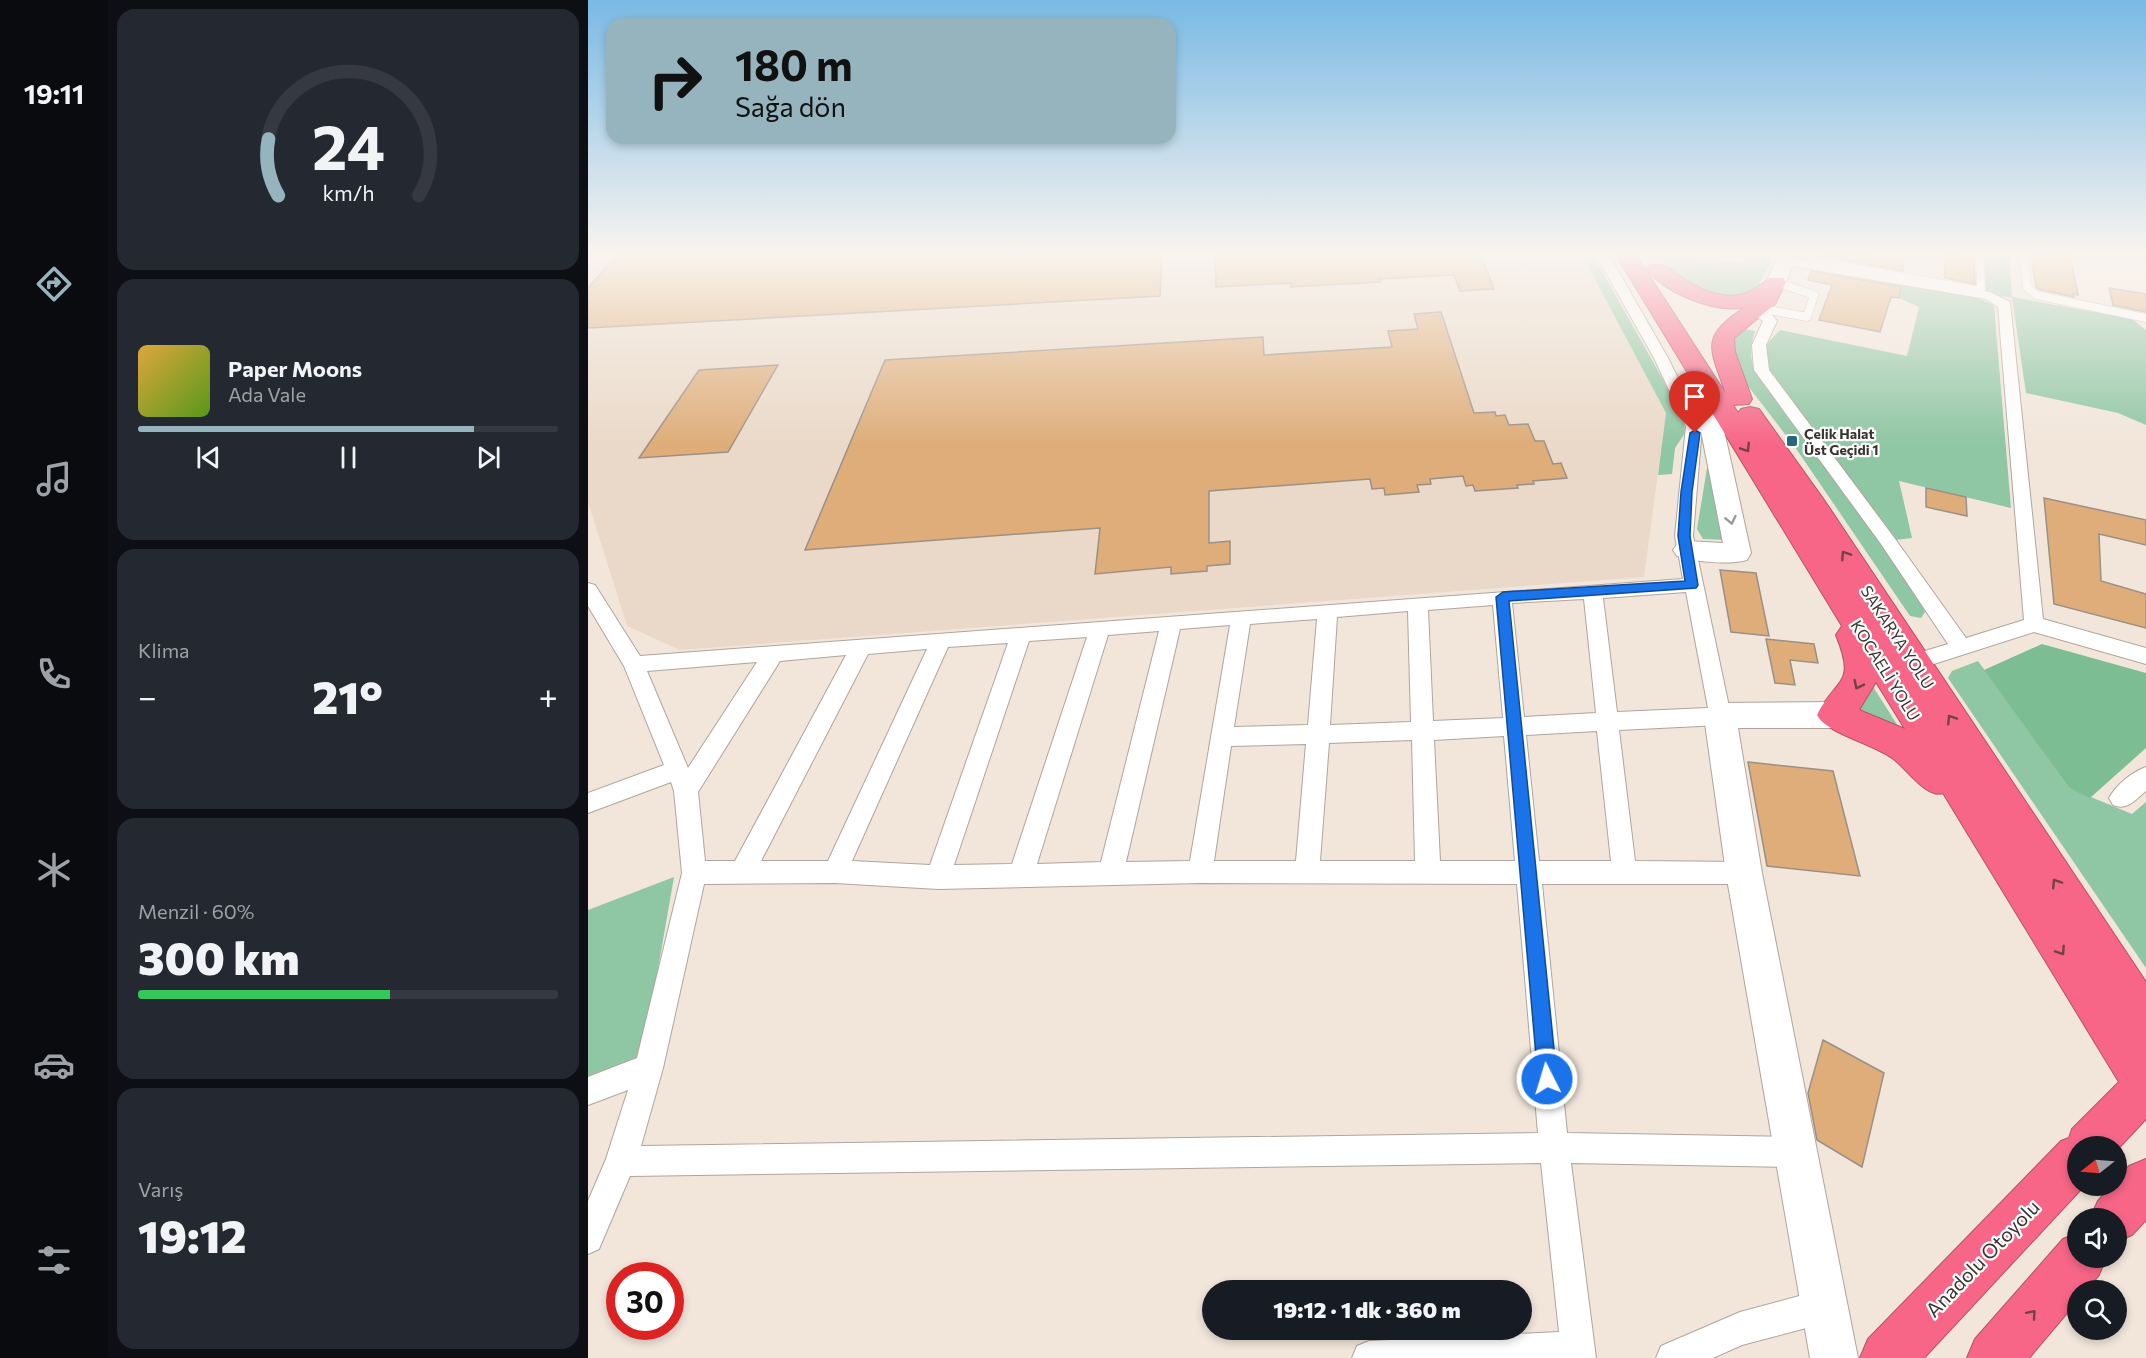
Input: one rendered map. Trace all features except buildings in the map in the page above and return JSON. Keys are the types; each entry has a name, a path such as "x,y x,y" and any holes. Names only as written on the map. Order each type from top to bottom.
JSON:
{"highway":[{"name":"KOCAELİ YOLU","path":"1665,318 2146,1085"},
{"name":"SAKARYA YOLU","path":"1688,318 1814,507 2146,1020"},
{"path":"1740,399 1725,362 1722,344 1728,330 1744,318"},
{"path":"1803,537 1863,662 1859,687 1834,715 1895,740 1912,750 1928,765 2043,922"},
{"name":"Anadolu Otoyolu","path":"2098,1136 2146,1085"},
{"name":"Anadolu Otoyolu","path":"1887,1358 2067,1169"},
{"path":"1994,1358 2072,1268"}],"main road":[{"path":"1686,550 1738,553 1702,380"},
{"path":"1834,715 1720,716 1744,873 1798,1152 1834,1358"}],"street":[{"path":"1222,737 1423,731 1516,724 1720,716 1686,550 1687,492 1694,426 1661,358 1638,318"},
{"path":"1768,318 1770,321 1757,348 1757,358 1762,370 1873,521 1961,647"},
{"path":"2006,318 2034,624"},
{"path":"634,664 773,655 1328,610 1692,585"},
{"path":"588,590 634,664 682,781 694,873 649,1068 621,1161 588,1238"},
{"path":"1593,591 1624,872"},
{"path":"1369,1358 1578,1353 1554,1148 1503,597"},
{"path":"1418,604 1428,874"},
{"path":"1307,873 1328,610"},
{"path":"1200,872 1241,617"},
{"path":"1111,873 1171,623"},
{"path":"1915,663 2034,624 2146,656"},
{"path":"1021,875 1100,629"},
{"path":"939,877 1021,635"},
{"path":"835,872 941,641"},
{"path":"742,873 861,647"},
{"path":"588,803 682,781 773,655"},
{"path":"2121,798 2146,777"},
{"path":"694,873 835,872 939,877 1200,872 1744,873"},
{"path":"588,1091 649,1068"},
{"path":"621,1161 1554,1148 1798,1152"},
{"path":"1673,1358 1740,1329 1824,1306"}],"shaded area":[{"path":"588,318 1616,318 1666,413 1644,577 680,650 627,626 588,502"}],"green space":[{"path":"1616,318 1629,318 1684,421 1685,433 1675,448 1672,474 1658,475 1666,413"},
{"path":"1916,318 1995,318 2011,508 1899,481 1912,538 1895,540 1766,365 1765,346 1780,330 1907,356"},
{"path":"2015,318 2129,318 2146,330 2146,425 2118,413 2026,393"},
{"path":"1739,328 1755,331 1751,353 1757,375 1857,507 1919,599 1925,612 1921,618 1910,616 1795,447 1738,373 1731,336"},
{"path":"1709,456 1726,540 1703,539 1697,529"},
{"path":"2042,644 2146,673 2146,748 2090,798 2069,788 1984,670"},
{"path":"1978,661 2069,788 2132,814 2146,802 2146,968 1948,678 1952,671"},
{"path":"1870,682 1905,737 1847,714"},
{"path":"674,877 642,1060 588,1079 588,910"}],"place":[{"name":"Çelik Halat Üst Geçidi 1","path":"1792,441"}],"route":[{"path":"1547,1079 1503,597 1692,585 1684,536 1695,433"}]}
